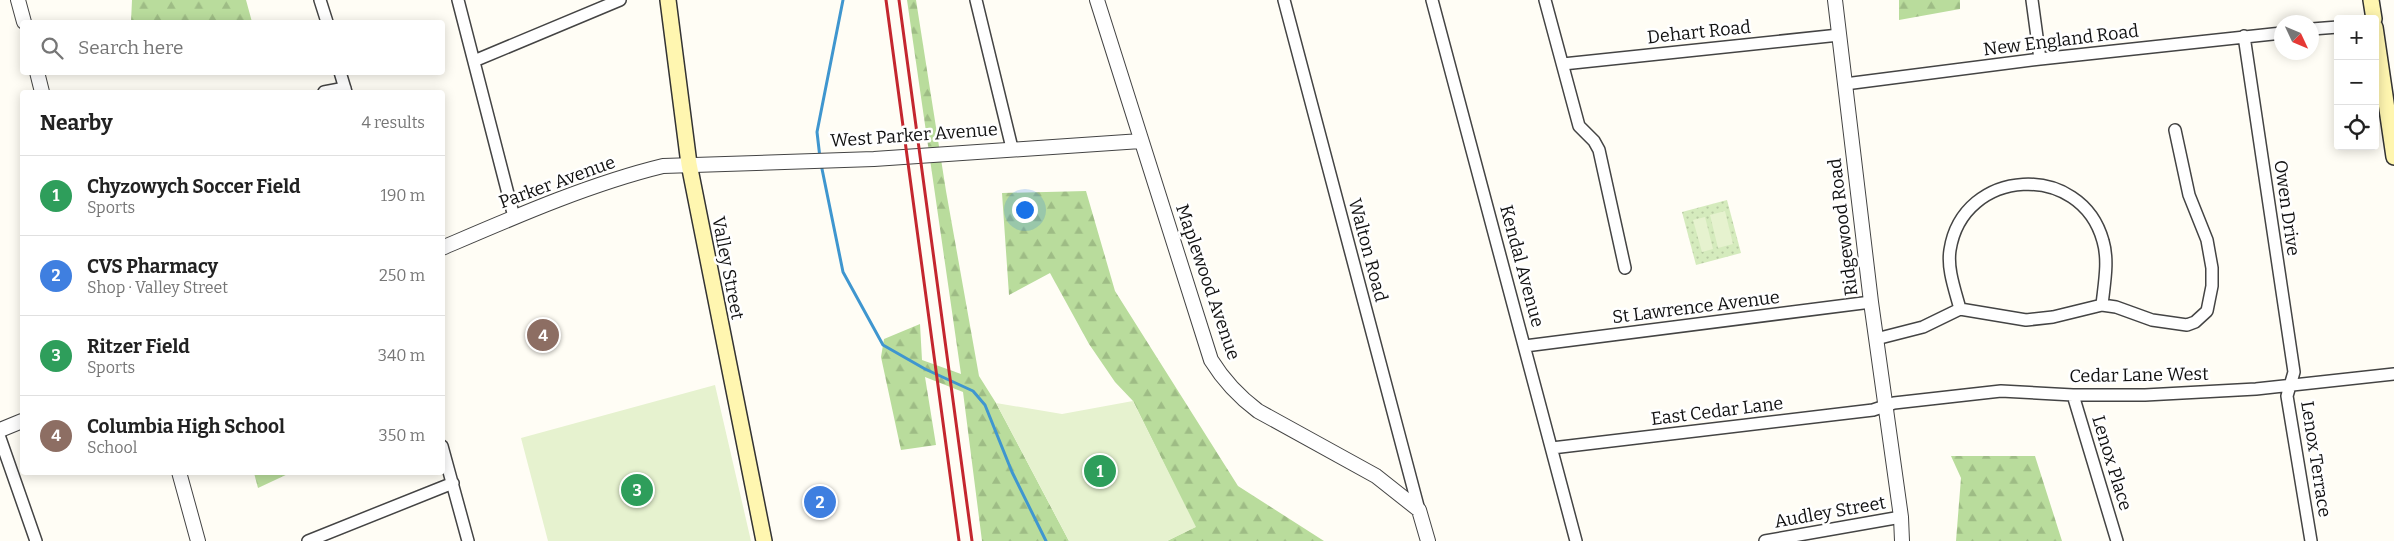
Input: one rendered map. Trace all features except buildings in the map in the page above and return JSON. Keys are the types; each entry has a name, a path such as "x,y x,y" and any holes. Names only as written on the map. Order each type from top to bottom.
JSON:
{"main road":[{"name":"Valley Street","path":"668,0 689,164 764,541"},
{"path":"2371,0 2373,15"},
{"path":"2379,54 2394,157"}],"street":[{"path":"18,0 23,20"},
{"path":"320,0 326,20"},
{"path":"458,0 514,217"},
{"path":"474,61 620,0"},
{"path":"976,0 1012,148"},
{"name":"Maplewood Avenue","path":"1097,0 1211,360 1225,381 1240,398 1258,411 1376,476 1419,510"},
{"name":"Walton Road","path":"1284,0 1419,510"},
{"name":"Kendal Avenue","path":"1432,0 1576,541"},
{"path":"1545,0 1579,126 1594,141 1599,150 1625,268"},
{"name":"Ridgewood Road","path":"1835,0 1871,302 1901,517 1902,541"},
{"path":"2032,0 2040,59"},
{"path":"2319,29 2334,27"},
{"name":"New England Road","path":"1845,84 2040,59 2274,33"},
{"name":"Dehart Road","path":"1563,64 1839,35"},
{"name":"Owen Drive","path":"2244,36 2294,372 2291,384"},
{"path":"38,75 42,90"},
{"path":"341,75 345,90"},
{"path":"1876,340 1923,327 1960,309 2026,320 2053,317 2102,305 2152,320 2187,325 2195,322 2207,310 2212,286 2212,268 2206,240 2189,195 2175,130"},
{"name":"West Parker Avenue","path":"689,164 829,160 1141,141"},
{"name":"Parker Avenue","path":"445,247 514,217 641,171 663,166 689,164"},
{"path":"1960,309 1949,261 1952,241 1958,226 1967,212 1985,196 2008,186 2024,184 2040,185 2064,192 2084,207 2094,220 2105,251 2102,305"},
{"name":"St Lawrence Avenue","path":"1525,346 1871,302"},
{"name":"Cedar Lane West","path":"1885,406 1894,403 2001,391 2073,395 2145,395 2256,389 2394,374"},
{"name":"Lenox Terrace","path":"2291,384 2287,396 2311,541"},
{"name":"Lenox Place","path":"2073,395 2117,541"},
{"name":"East Cedar Lane","path":"1552,448 1873,410 1885,406"},
{"path":"0,430 20,422"},
{"path":"0,438 36,541"},
{"path":"445,457 468,541"},
{"path":"180,475 198,541"},
{"path":"308,541 452,483"},
{"path":"1419,510 1428,541"},
{"name":"Audley Street","path":"1764,541 1901,517"}],"green space":[{"path":"132,0 246,0 251,20 131,20"},
{"path":"907,0 916,0 946,191 979,376 996,403 1069,541 982,541 963,392 925,377 936,445 901,450 881,357 884,339 920,324 922,360 961,374"},
{"path":"1899,0 1960,0 1960,9 1899,20"},
{"path":"1086,191 1115,291 1238,486 1324,541 1167,541 1195,527 1133,401 1115,382 1089,344 1050,273 1009,295 1002,193"},
{"path":"1727,200 1741,253 1696,265 1682,212"},
{"path":"1725,211 1733,244 1718,248 1710,215"},
{"path":"1705,217 1713,249 1702,252 1693,220"},
{"path":"715,385 751,541 548,541 521,438"},
{"path":"1133,401 1196,527 1167,541 1069,541 996,403 1062,414"},
{"path":"1951,456 2035,456 2062,541 1956,541 1961,478"},
{"path":"255,475 286,475 258,488"}],"waterway":[{"path":"820,158 817,132 843,0"},
{"path":"821,164 843,272 883,345 925,369 973,391 985,405 1012,472 1046,541"}],"railway":[{"path":"886,0 959,541"},
{"path":"899,0 972,541"}],"place":[{"name":"Columbia High School","path":"543,335"},
{"name":"Chyzowych Soccer Field","path":"1100,471"},
{"name":"Ritzer Field","path":"637,490"},
{"name":"CVS Pharmacy","path":"820,502"}]}
